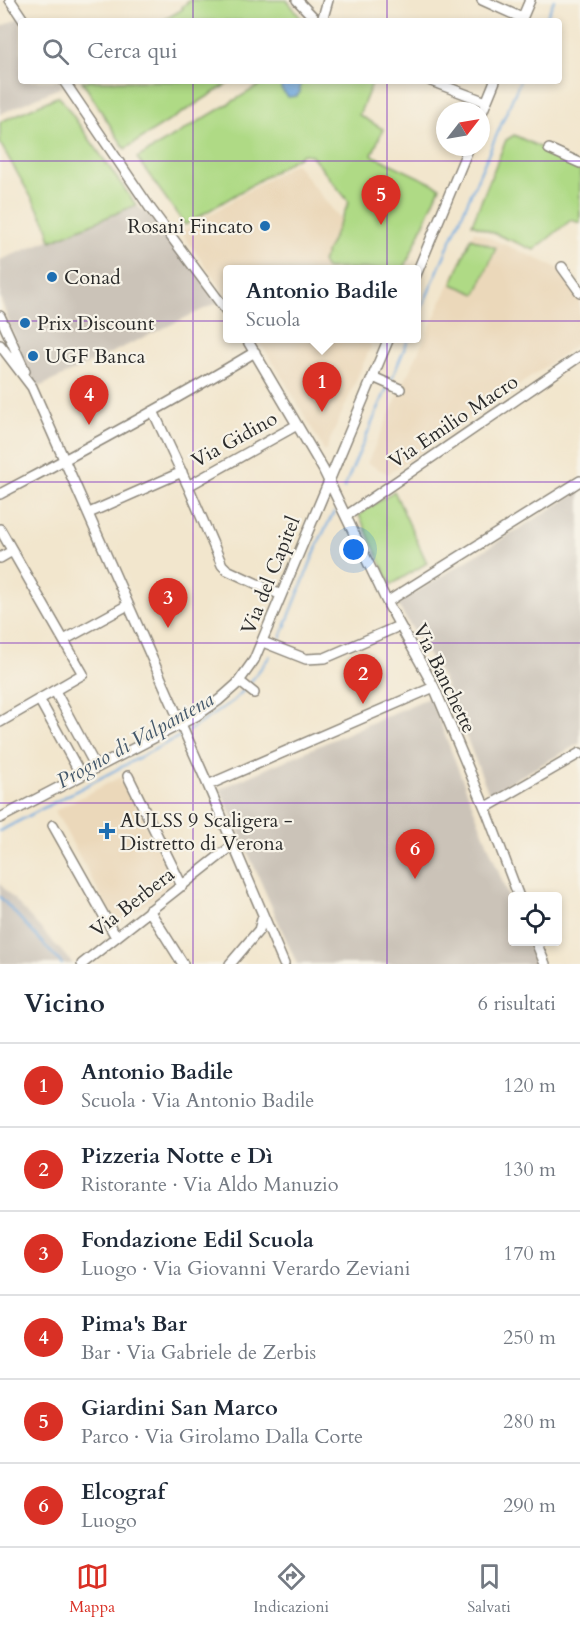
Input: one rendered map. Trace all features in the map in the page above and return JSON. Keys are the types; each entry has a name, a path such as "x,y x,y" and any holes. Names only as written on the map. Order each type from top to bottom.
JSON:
{"street":[{"path":"22,18 12,3 24,0"},
{"path":"297,0 314,18"},
{"path":"323,18 328,0"},
{"path":"482,0 518,18"},
{"path":"523,18 530,0"},
{"path":"66,84 150,208 223,306"},
{"path":"439,84 486,102 494,84"},
{"path":"549,149 580,163"},
{"path":"421,265 465,156"},
{"path":"562,267 576,278 580,292"},
{"path":"1,320 89,513 282,960"},
{"name":"Via Banchette","path":"249,343 329,481 399,626 434,687 485,808 517,892"},
{"name":"Via del Capitel","path":"0,818 96,767 183,730 242,683 263,642 388,343"},
{"path":"0,345 32,387"},
{"path":"0,494 64,461 255,352"},
{"name":"Via Emilio Macro","path":"346,516 580,356"},
{"path":"373,377 399,389"},
{"path":"153,411 182,472"},
{"name":"Via Gidino","path":"188,486 297,425"},
{"name":"Via Gidino","path":"89,513 182,472 222,565 227,570 281,595"},
{"path":"387,602 580,481"},
{"path":"0,529 83,674 0,721"},
{"path":"0,558 12,551"},
{"path":"64,640 128,605"},
{"path":"263,642 306,659 325,658 399,626"},
{"path":"242,683 254,693"},
{"path":"208,785 434,687"},
{"path":"55,691 96,767"},
{"path":"39,699 81,775"},
{"path":"485,808 580,753"},
{"path":"128,776 182,886"},
{"path":"53,825 116,937"},
{"name":"Via Berbera","path":"82,964 232,846"},
{"path":"253,894 256,913 255,936"},
{"path":"149,910 183,964"},
{"path":"230,964 255,936 261,926 263,916"},
{"path":"255,936 268,941 282,960"},
{"path":"538,946 545,964"}],"shaded area":[{"path":"18,18 18,84 62,84 63,86 0,114 0,27"},
{"name":"Rosani Fincato","path":"295,163 341,220 322,262 324,265 223,265 223,290 181,232"},
{"path":"136,205 171,232 221,301 37,388 23,361 0,297 0,260"},
{"path":"474,231 560,269 580,297 580,342 388,474 367,463"},
{"path":"260,343 369,343 371,346 325,452 279,371"},
{"path":"580,491 580,743 489,794 443,679 397,604"},
{"path":"430,697 508,896 508,946 528,946 535,964 297,964 220,789"},
{"name":"AULSS 9 Scaligera - Distretto di Verona","path":"120,777 176,885 116,924 55,811"},
{"path":"0,884 73,964 0,964"}],"green space":[{"path":"190,0 287,0 301,18 167,18 183,9 182,7"},
{"path":"84,84 227,84 125,149"},
{"path":"262,84 372,84 359,115 383,129 372,155 440,187 406,265 324,265 322,262 349,202 311,155 303,154 185,225 137,158"},
{"path":"59,96 136,205 51,241 46,223 0,143 0,122"},
{"path":"514,135 580,166 580,223 571,220 534,250 472,224 506,140"},
{"path":"471,238 496,248 476,294 452,284"},
{"path":"394,491 427,563 391,585 359,515"}],"water":[{"path":"282,84 300,84 300,92 297,96 288,97 281,89"}],"waterway":[{"name":"Progno di Valpantena","path":"546,18 554,0"},
{"name":"Progno di Valpantena","path":"421,309 519,84"},
{"name":"Progno di Valpantena","path":"390,383 407,343"},
{"name":"Progno di Valpantena","path":"344,488 387,388"},
{"name":"Progno di Valpantena","path":"281,637 320,539 334,512"},
{"name":"Progno di Valpantena","path":"249,684 270,656"},
{"name":"Progno di Valpantena","path":"187,732 233,701 245,689"},
{"name":"Progno di Valpantena","path":"0,831 182,735"},
{"path":"0,897 62,964"}],"place":[{"name":"Giardini San Marco","path":"381,225"},
{"name":"Rosani Fincato","path":"265,226"},
{"name":"Conad","path":"52,277"},
{"name":"Prix Discount","path":"25,323"},
{"name":"UGF Banca","path":"33,356"},
{"name":"Antonio Badile","path":"322,412"},
{"name":"Pima's Bar","path":"89,425"},
{"name":"Fondazione Edil Scuola","path":"168,628"},
{"name":"Pizzeria Notte e Dì","path":"363,704"},
{"name":"AULSS 9 Scaligera - Distretto di Verona","path":"107,831"},
{"name":"Elcograf","path":"415,879"}]}
